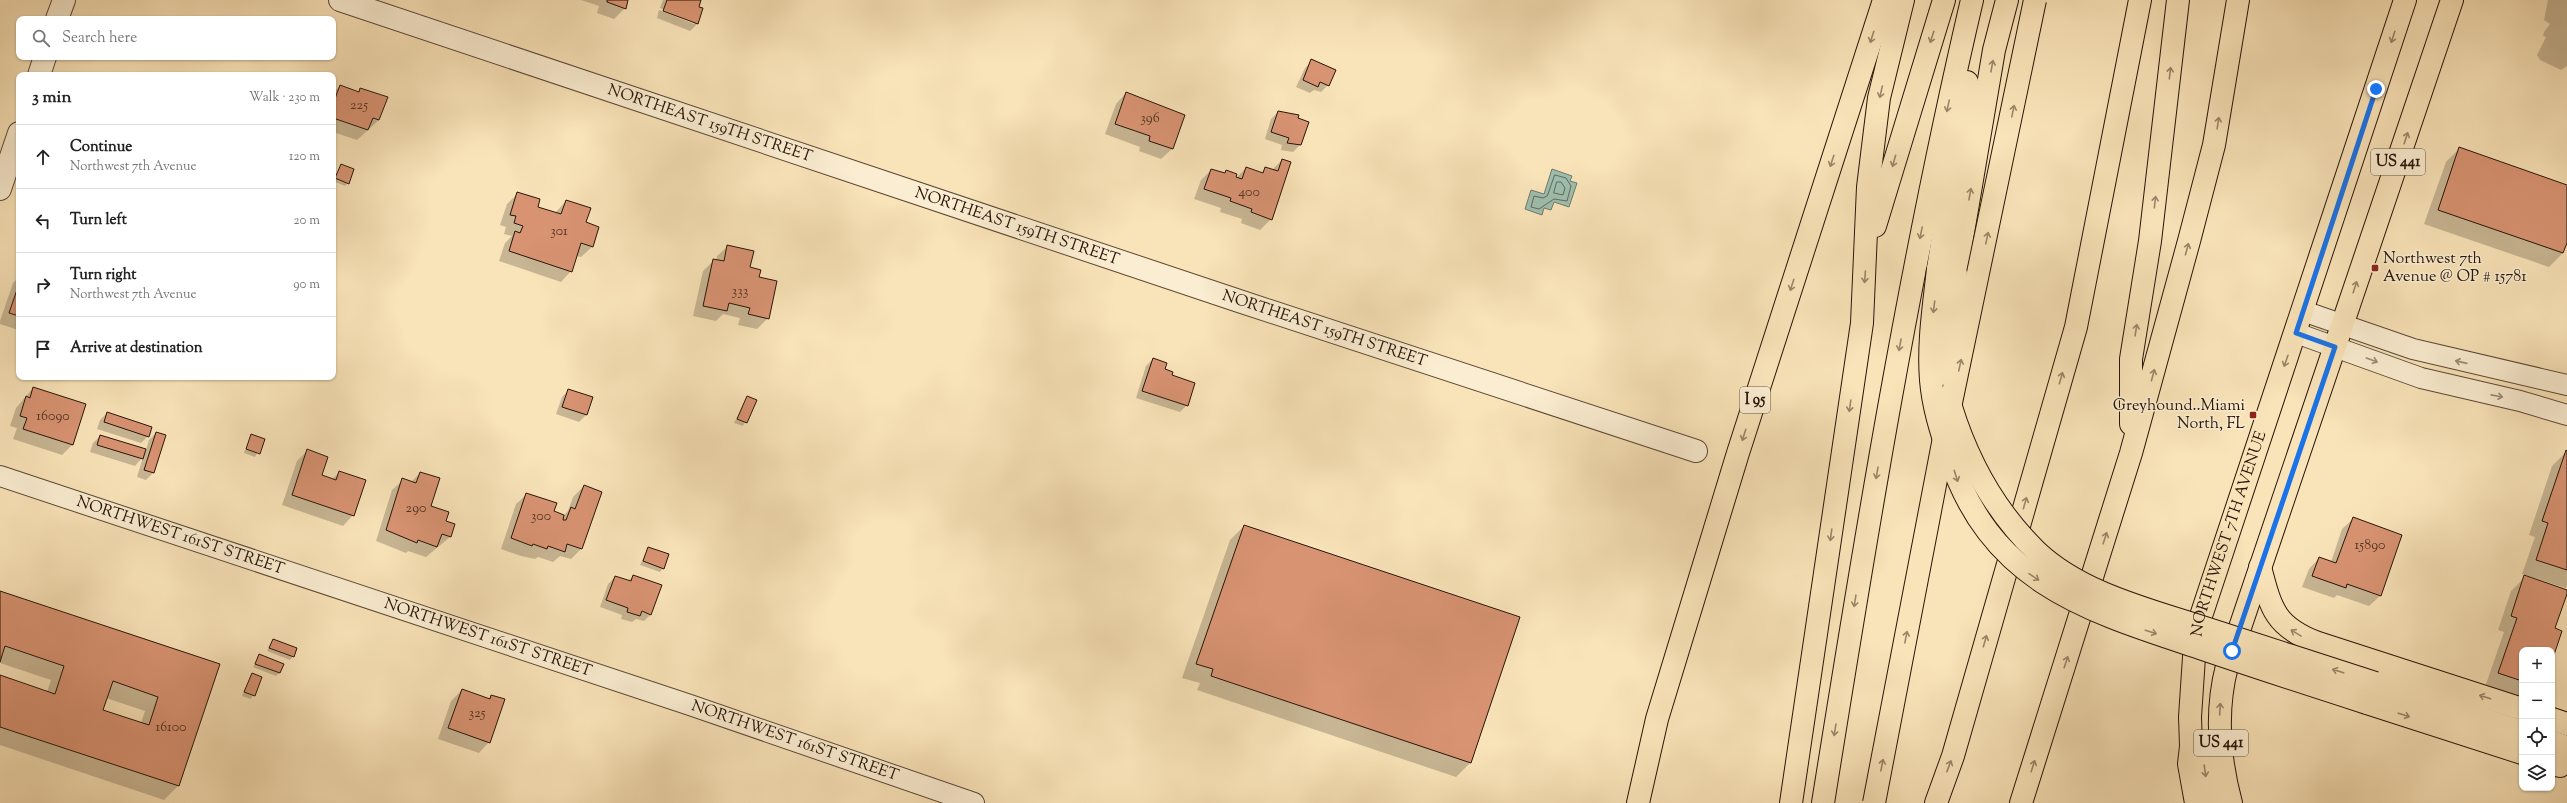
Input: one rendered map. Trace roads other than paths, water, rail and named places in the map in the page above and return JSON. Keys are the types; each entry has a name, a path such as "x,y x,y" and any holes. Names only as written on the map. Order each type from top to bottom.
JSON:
{"main road":[{"name":"I 95","path":"1638,803 1658,719 1738,454 1884,0"},
{"path":"1791,803 1862,323 1868,187 1879,98 1903,0"},
{"path":"1866,255 1907,116 1944,0"},
{"path":"1823,803 1866,533 1914,266 1972,0"},
{"path":"1979,0 1947,271 1941,375 1973,467 2003,515 2037,552 2078,580 2136,605 2519,731"},
{"path":"2007,0 1994,50 1947,271 1930,335 1931,381 1938,422 1959,486 1983,529 2024,570 2069,600 2122,623 2519,752"},
{"path":"1874,803 1948,417 2035,0"},
{"path":"1936,803 1953,756 2076,327 2140,0"},
{"path":"2131,453 2131,359 2150,241 2178,0"},
{"path":"2021,803 2131,453 2214,145 2238,0"},
{"name":"NORTHWEST 7TH AVENUE","path":"2196,803 2188,764 2191,746 2191,694 2200,619 2406,0"},
{"name":"US 441","path":"2231,803 2223,772 2219,724 2223,682 2260,567 2452,0"},
{"path":"2260,567 2274,612 2283,624 2294,633 2318,643 2519,708"},
{"path":"2191,694 2201,703 2206,782 2212,793 2224,803"},
{"path":"2555,720 2567,724"},
{"path":"2555,748 2560,759"}],"street":[{"path":"58,16 64,0"},
{"name":"NORTHEAST 159TH STREET","path":"340,0 1186,284 1696,451"},
{"path":"40,72 44,60"},
{"path":"1,184 16,142"},
{"path":"2303,311 2448,358 2567,385"},
{"path":"2296,333 2427,380 2520,401 2567,414"},
{"name":"NORTHWEST 161ST STREET","path":"0,476 690,705 974,803"}],"water":[{"path":"1552,169 1572,176 1570,181 1577,183 1569,207 1554,202 1551,210 1544,208 1542,215 1525,209 1531,190 1544,194"}],"place":[{"name":"Northwest 7th Avenue @ OP # 15781","path":"2375,268"},
{"name":"Greyhound..Miami North, FL","path":"2253,415"}]}
